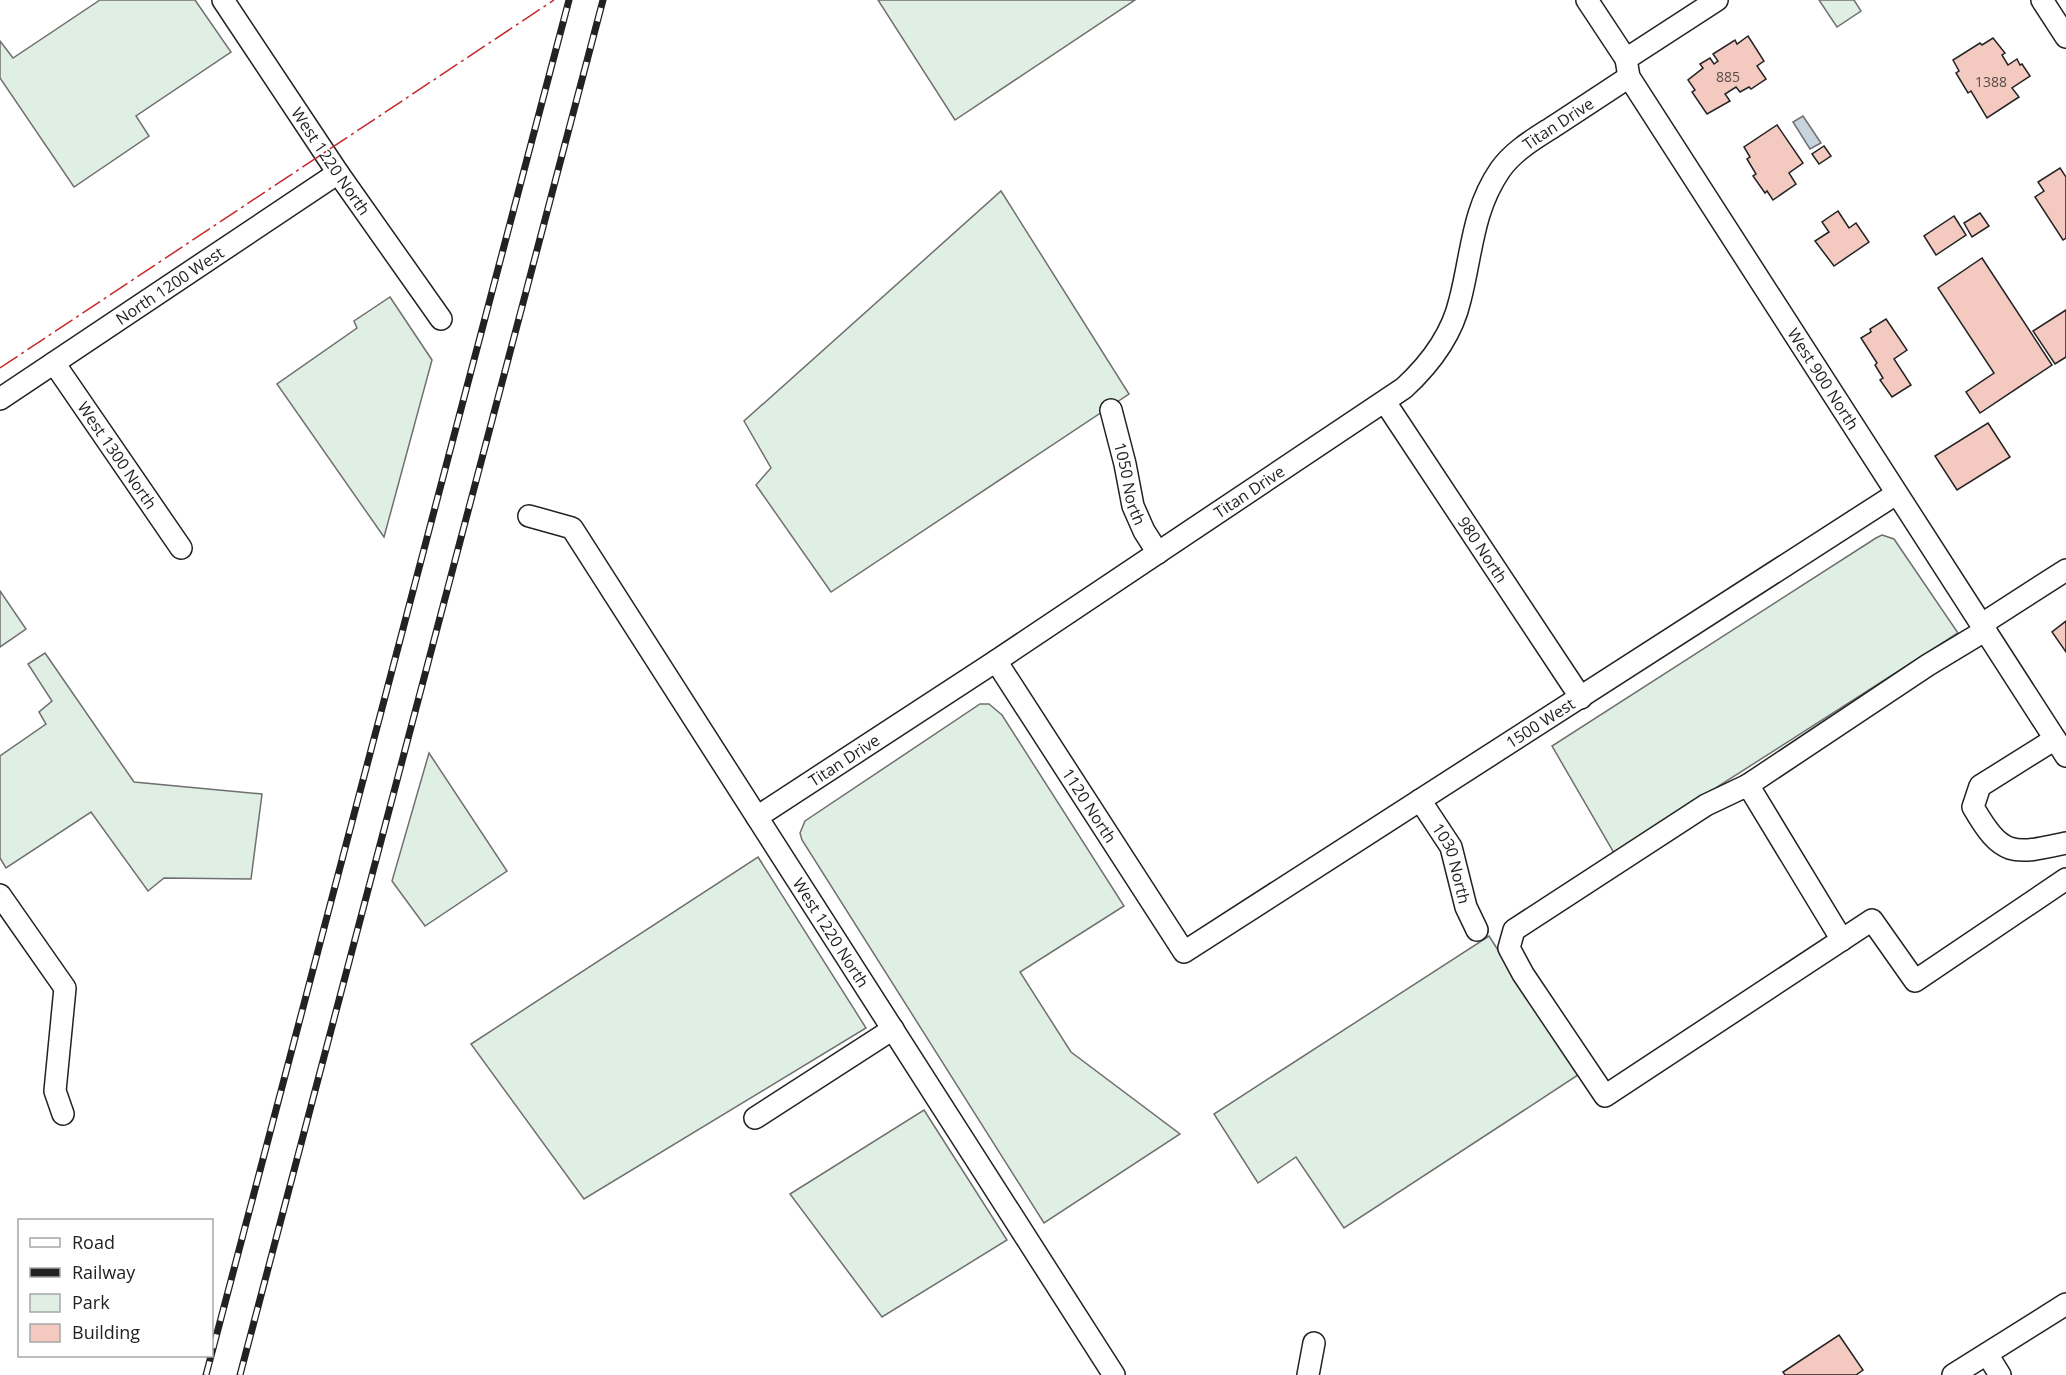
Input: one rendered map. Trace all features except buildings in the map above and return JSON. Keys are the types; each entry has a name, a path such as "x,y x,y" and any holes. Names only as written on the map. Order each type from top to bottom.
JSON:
{"street":[{"name":"West 1220 North","path":"223,0 338,173 441,319"},
{"name":"West 900 North","path":"1587,0 1627,68 1896,494 2061,748"},
{"name":"Titan Drive","path":"757,817 996,661 1404,388 1422,371 1450,328 1460,302 1475,226 1484,196 1501,168 1517,151 1717,0"},
{"path":"2042,0 2066,37"},
{"name":"North 1200 West","path":"0,399 338,173"},
{"name":"West 1300 North","path":"54,363 181,548"},
{"name":"980 North","path":"1384,402 1581,698"},
{"name":"1050 North","path":"1111,410 1133,506 1144,531 1158,553"},
{"name":"1500 West","path":"1184,952 1896,494"},
{"name":"West 1220 North","path":"529,516 572,528 1114,1375"},
{"path":"2066,570 1748,785 1706,805 1514,930 1509,948 1523,974 1605,1096 1872,920 1914,981 2066,879"},
{"name":"1120 North","path":"996,661 1184,952"},
{"path":"2061,748 1980,786 1972,807 1988,833 2007,849 2029,851 2066,843"},
{"path":"1748,785 1842,940"},
{"name":"1030 North","path":"1420,800 1451,847 1466,907 1477,930"},
{"path":"0,895 65,988 55,1091 63,1114"},
{"path":"755,1118 893,1029"},
{"path":"1953,1375 2066,1304"},
{"path":"1308,1375 1314,1343"},
{"path":"1987,1354 2000,1375"}],"green space":[{"path":"100,0 195,0 231,52 136,116 149,136 74,187 0,78 0,41 13,58"},
{"path":"878,0 1135,0 955,120"},
{"path":"1819,0 1854,0 1861,11 1837,27"},
{"path":"1001,191 1129,394 831,592 756,485 771,468 744,421"},
{"path":"390,297 432,360 384,537 277,384 357,328 354,321"},
{"path":"1882,535 1894,539 1958,633 1614,853 1552,746"},
{"path":"0,591 26,629 0,647"},
{"path":"45,653 134,782 262,794 251,879 164,878 148,891 91,812 6,868 0,858 0,756 46,724 39,712 52,701 28,664"},
{"path":"980,704 989,704 1002,715 1124,906 1020,972 1071,1052 1180,1134 1044,1223 802,840 800,833 805,821"},
{"path":"429,753 507,871 425,926 392,881"},
{"path":"758,857 866,1028 584,1199 471,1044"},
{"path":"1489,936 1578,1075 1344,1228 1296,1157 1258,1183 1214,1114"},
{"path":"924,1110 1007,1240 882,1317 790,1194"}],"shaded area":[{"path":"1803,116 1821,143 1810,149 1793,122"}],"railway":[{"path":"213,1348 569,0"},
{"path":"240,1375 603,0"},
{"path":"206,1375 211,1357"}],"power":[{"path":"0,368 554,0"}]}
